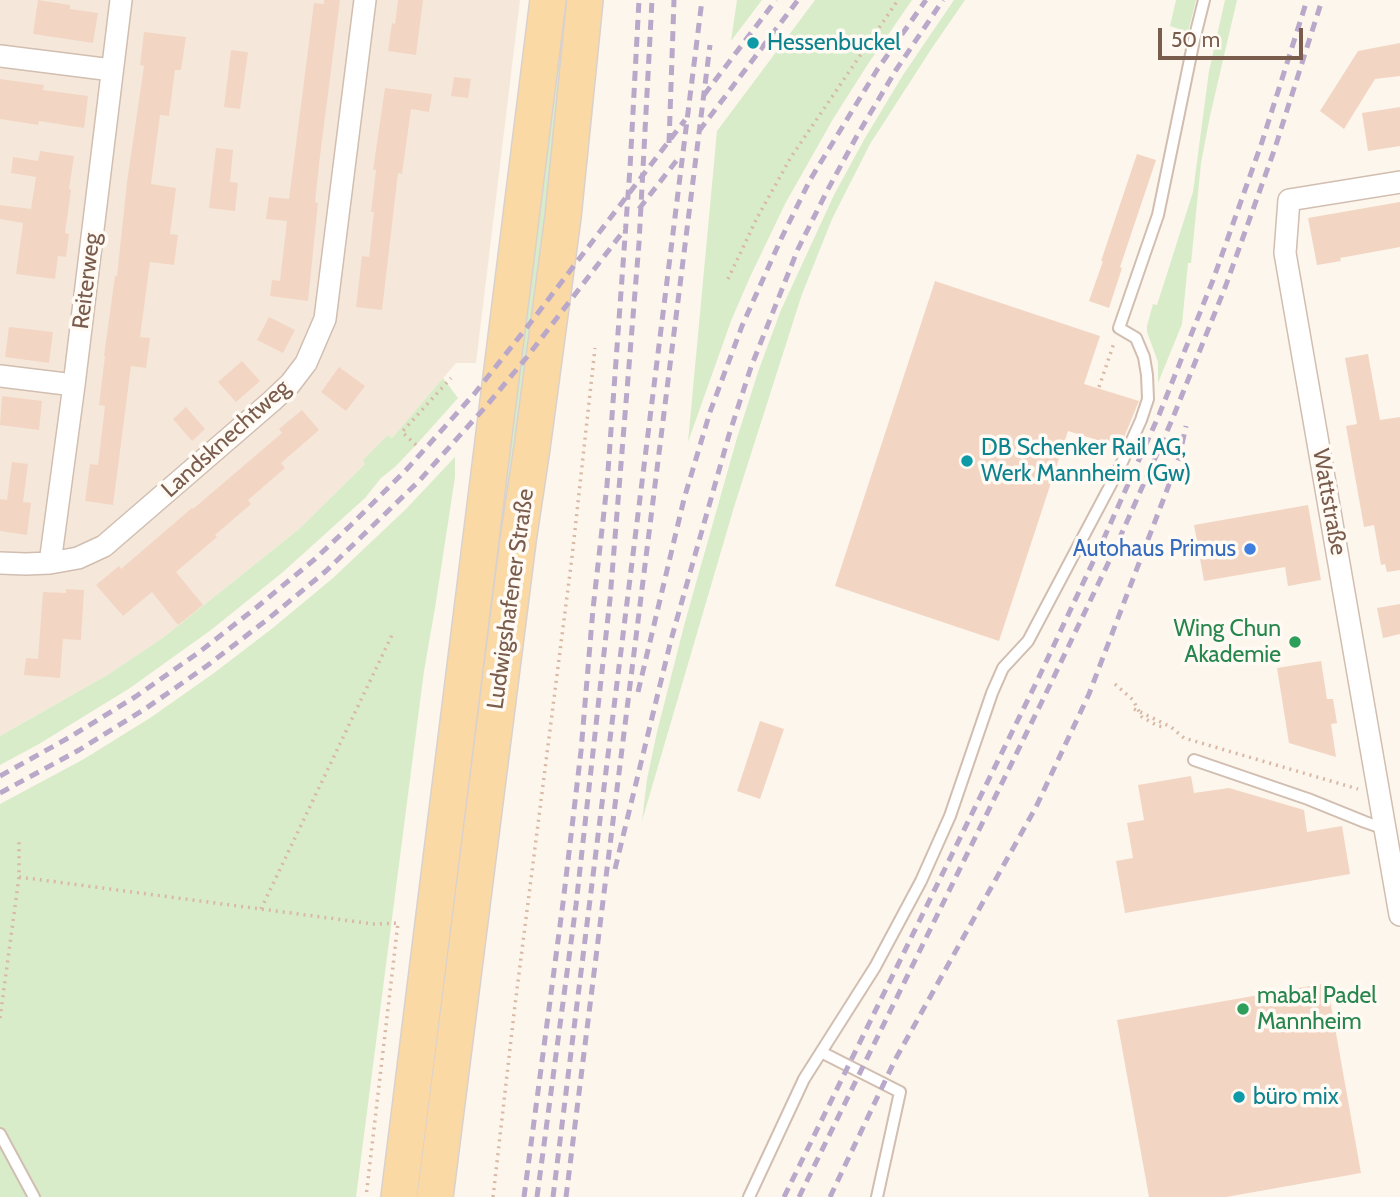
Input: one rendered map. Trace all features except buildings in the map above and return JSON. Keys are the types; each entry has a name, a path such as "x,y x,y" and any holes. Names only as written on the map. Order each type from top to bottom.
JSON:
{"main road":[{"name":"Ludwigshafener Straße","path":"399,1197 548,0"},
{"name":"Ludwigshafener Straße","path":"435,1197 518,541 563,217 585,0"}],"street":[{"name":"Reiterweg","path":"50,563 121,0"},
{"name":"Landsknechtweg","path":"0,563 50,563 78,558 104,546 272,401 306,363 325,318 365,0"},
{"path":"0,56 112,70"},
{"name":"Wattstraße","path":"1400,182 1289,200 1285,253 1390,799 1385,829 1400,915"},
{"path":"0,376 74,385"}],"lane":[{"path":"749,1197 804,1079 876,967 921,881 950,816 1003,668 1028,641 1119,469 1141,420 1148,399 1144,357 1136,338 1119,328 1158,215 1204,0"},
{"path":"1194,760 1385,829"},
{"path":"821,1052 900,1092 877,1197"},
{"path":"0,1133 34,1197"}],"path":[{"path":"728,279 757,218 791,157 898,0"},
{"path":"1099,387 1119,328"},
{"path":"493,1197 572,558 595,348"},
{"path":"416,445 402,432 451,378"},
{"path":"261,909 392,635"},
{"path":"1115,684 1133,700 1142,717 1158,726 1171,727"},
{"path":"1134,709 1171,727 1184,738 1390,799"},
{"path":"0,1018 19,877 19,841"},
{"path":"19,877 374,924 398,923 366,1197"}],"shaded area":[{"path":"0,0 520,0 476,363 456,363 392,438 388,435 365,464 299,529 164,637 109,674 0,736"}],"green space":[{"path":"560,0 572,0 564,99 424,1197 410,1197"},
{"path":"737,0 762,0 731,41"},
{"path":"815,0 912,0 833,119 785,204 731,321 688,442 717,131"},
{"path":"954,0 965,0 870,144 832,219 802,294 734,507 642,821 657,732 685,622 737,438 781,310 834,195 865,138 903,75"},
{"path":"1176,0 1196,0 1188,32 1170,26"},
{"path":"1225,0 1237,0 1201,163 1182,324 1158,383 1158,362 1147,326 1153,304 1157,305 1193,192 1209,71"},
{"path":"443,378 458,398 365,498 283,572 211,630 130,688 0,765 0,736 109,674 164,637 299,529 365,464 363,460 388,435 392,438"},
{"path":"455,457 455,477 424,671 356,1197 0,1197 0,804 84,759 150,718 214,673 333,578 406,509"}],"railway":[{"path":"524,1197 581,751 607,485 639,0"},
{"path":"537,1197 576,905 610,599 639,243 652,0"},
{"path":"669,143 674,0"},
{"path":"553,1197 702,0"},
{"path":"704,95 776,0"},
{"path":"699,131 798,0"},
{"path":"638,692 684,499 710,412 742,326 810,180 877,70 926,0"},
{"path":"615,869 671,640 751,367 798,249 827,191 896,70 943,0"},
{"path":"784,1197 1038,679 1159,415 1213,280 1262,142 1307,0"},
{"path":"799,1197 1050,685 1172,420 1226,285 1275,148 1322,0"},
{"path":"566,1197 710,45"},
{"path":"0,776 135,697 198,653 315,559 351,525 407,469 475,393 685,120"},
{"path":"639,209 680,156"},
{"path":"0,793 79,750 145,709 208,665 326,571 419,481 488,404 625,229"},
{"path":"830,1197 895,1060 1036,807 1089,694 1179,458 1186,426"}],"place":[{"name":"Hessenbuckel","path":"753,43"},
{"name":"DB Schenker Rail AG, Werk Mannheim (Gw)","path":"967,461"},
{"name":"Autohaus Primus","path":"1250,549"},
{"name":"Wing Chun Akademie","path":"1295,642"},
{"name":"maba! Padel Mannheim","path":"1243,1009"},
{"name":"büro mix","path":"1239,1097"}]}
